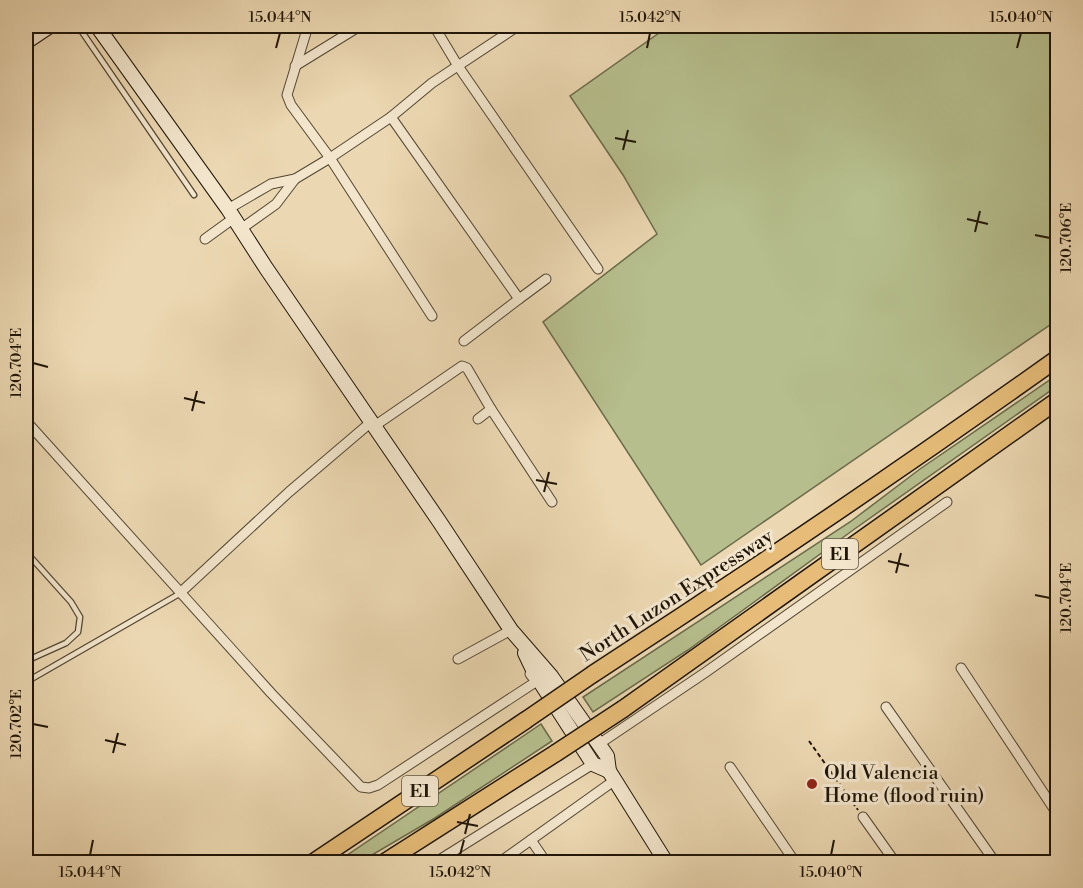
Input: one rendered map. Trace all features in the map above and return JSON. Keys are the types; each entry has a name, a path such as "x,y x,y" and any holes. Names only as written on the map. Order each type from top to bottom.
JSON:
{"highway":[{"name":"North Luzon Expressway","path":"314,862 915,460 1058,358"},
{"name":"E1","path":"385,862 623,709 1058,400"}],"main road":[{"path":"26,42 50,26"},
{"path":"97,26 234,219 262,271 439,521 516,636 551,676 599,744 607,756 612,776 666,862"},
{"path":"516,636 535,674 593,764 612,776"}],"street":[{"path":"308,26 287,95 291,105 330,158 432,316"},
{"path":"295,66 360,26"},
{"path":"434,26 458,66 598,269"},
{"path":"234,219 276,204 296,179 391,117 432,83 518,26"},
{"path":"391,117 519,299"},
{"path":"205,239 234,219 271,184 296,179"},
{"path":"464,341 546,279"},
{"path":"180,593 289,492 372,425 462,366 467,368 552,502"},
{"path":"478,419 491,409"},
{"path":"26,422 328,755 359,786 364,788 378,785 534,683 534,679 520,657 516,636 459,659"},
{"path":"599,744 706,672 947,502"},
{"path":"961,668 1058,815"},
{"path":"886,707 995,862"},
{"path":"436,862 593,764"},
{"path":"730,767 795,862"},
{"path":"500,862 612,776"},
{"path":"863,817 895,862"},
{"path":"531,840 546,862"}],"lane":[{"path":"78,26 194,195"},
{"path":"26,552 71,602 80,617 78,632 66,643 26,661"},
{"path":"26,682 180,593"}],"path":[{"path":"809,741 863,817"}],"green space":[{"path":"669,26 1057,26 1057,320 701,565 543,322 657,234 623,175 570,96"},
{"path":"1057,375 1057,386 688,650 593,712 583,697 850,522 920,469"},
{"path":"541,724 552,741 435,818 360,862 337,862"}],"place":[{"name":"Old Valencia Home (flood ruin)","path":"812,784"}]}
